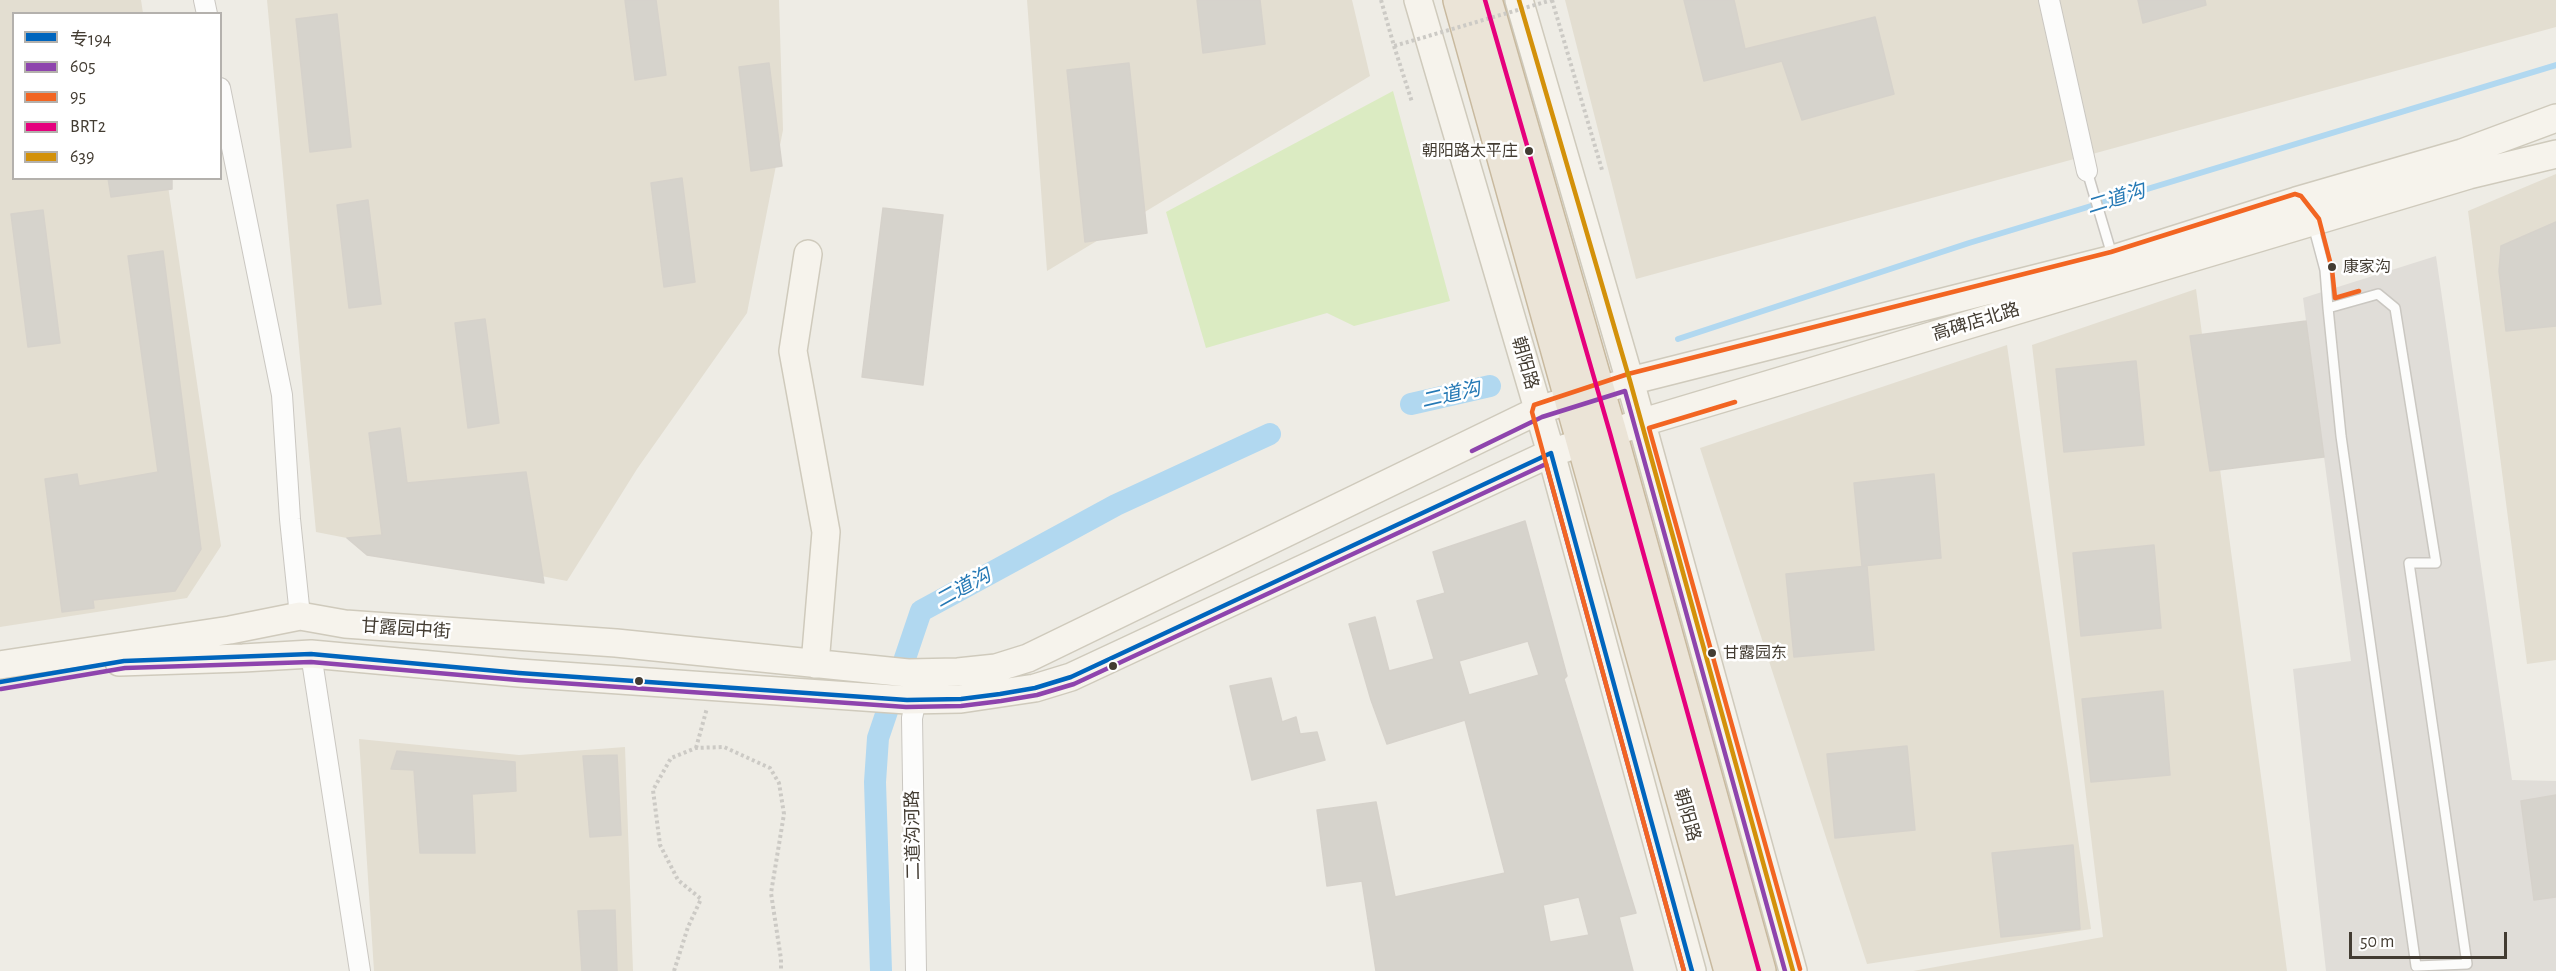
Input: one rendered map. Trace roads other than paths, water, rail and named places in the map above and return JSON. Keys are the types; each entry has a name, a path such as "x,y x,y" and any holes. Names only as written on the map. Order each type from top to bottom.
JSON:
{"highway":[{"name":"朝阳路","path":"1460,0 1584,395 1611,433 1759,971"},
{"name":"朝阳路","path":"1485,0 1584,395"},
{"name":"朝阳路","path":"1611,433 1731,971"}],"street":[{"name":"朝阳路","path":"1418,0 1539,410 1692,971"},
{"name":"朝阳路","path":"1519,0 1629,381 1611,433 1792,971"},
{"path":"2049,0 2087,171"},
{"path":"222,98 282,395 290,519 300,616"},
{"path":"2304,211 2556,118"},
{"path":"2304,211 2556,154"},
{"name":"高碑店北路","path":"1539,410 1629,381 2111,247 2304,211"},
{"name":"高碑店北路","path":"911,700 961,699 1000,694 1035,688 1071,677 1551,453 2304,211"},
{"path":"808,254 794,351 826,532 815,664"},
{"name":"甘露园中街","path":"0,665 230,630 300,616 345,624 616,643 908,673 958,672 996,668 1028,658 1539,410"},
{"name":"甘露园中街","path":"0,682 124,661 311,654 519,673 911,700"},
{"path":"311,654 360,971"},
{"name":"二道沟河路","path":"911,700 916,971"}],"lane":[{"path":"2087,171 2111,247"},
{"path":"2304,211 2325,270 2328,308 2341,436 2416,966 2467,964 2409,564 2436,563 2395,308 2378,294 2328,308"}],"waterway":[{"name":"二道沟","path":"1678,339 1969,243 2556,65"},
{"name":"二道沟","path":"1411,404 1490,386"},
{"name":"二道沟","path":"881,971 875,782 878,738 921,611 1116,505 1270,434"}],"place":[{"name":"朝阳路太平庄","path":"1529,151"},
{"name":"康家沟","path":"2332,267"},
{"name":"甘露园东","path":"1712,653"}]}
